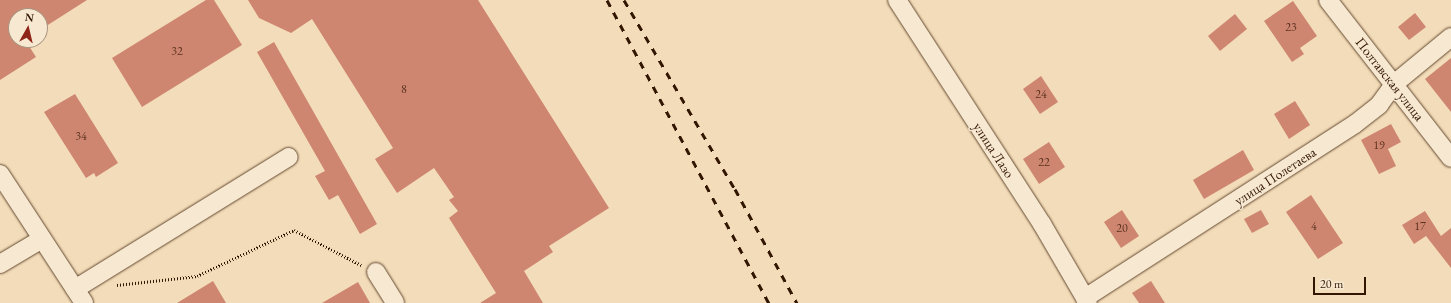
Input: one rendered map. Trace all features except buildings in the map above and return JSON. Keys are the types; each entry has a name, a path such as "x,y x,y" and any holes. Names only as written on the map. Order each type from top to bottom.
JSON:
{"street":[{"name":"улица Лазо","path":"897,0 1042,224 1086,300"},
{"name":"Полтавская улица","path":"1328,0 1451,158"},
{"name":"улица Полетаева","path":"1086,300 1355,124 1379,105 1394,84 1451,37"},
{"path":"0,174 80,296 289,157"},
{"path":"0,264 42,239"},
{"path":"376,272 395,303"}],"path":[{"path":"113,285 197,276 294,230 376,272"}],"railway":[{"path":"607,0 769,303"},
{"path":"624,0 735,189 797,303"}]}
